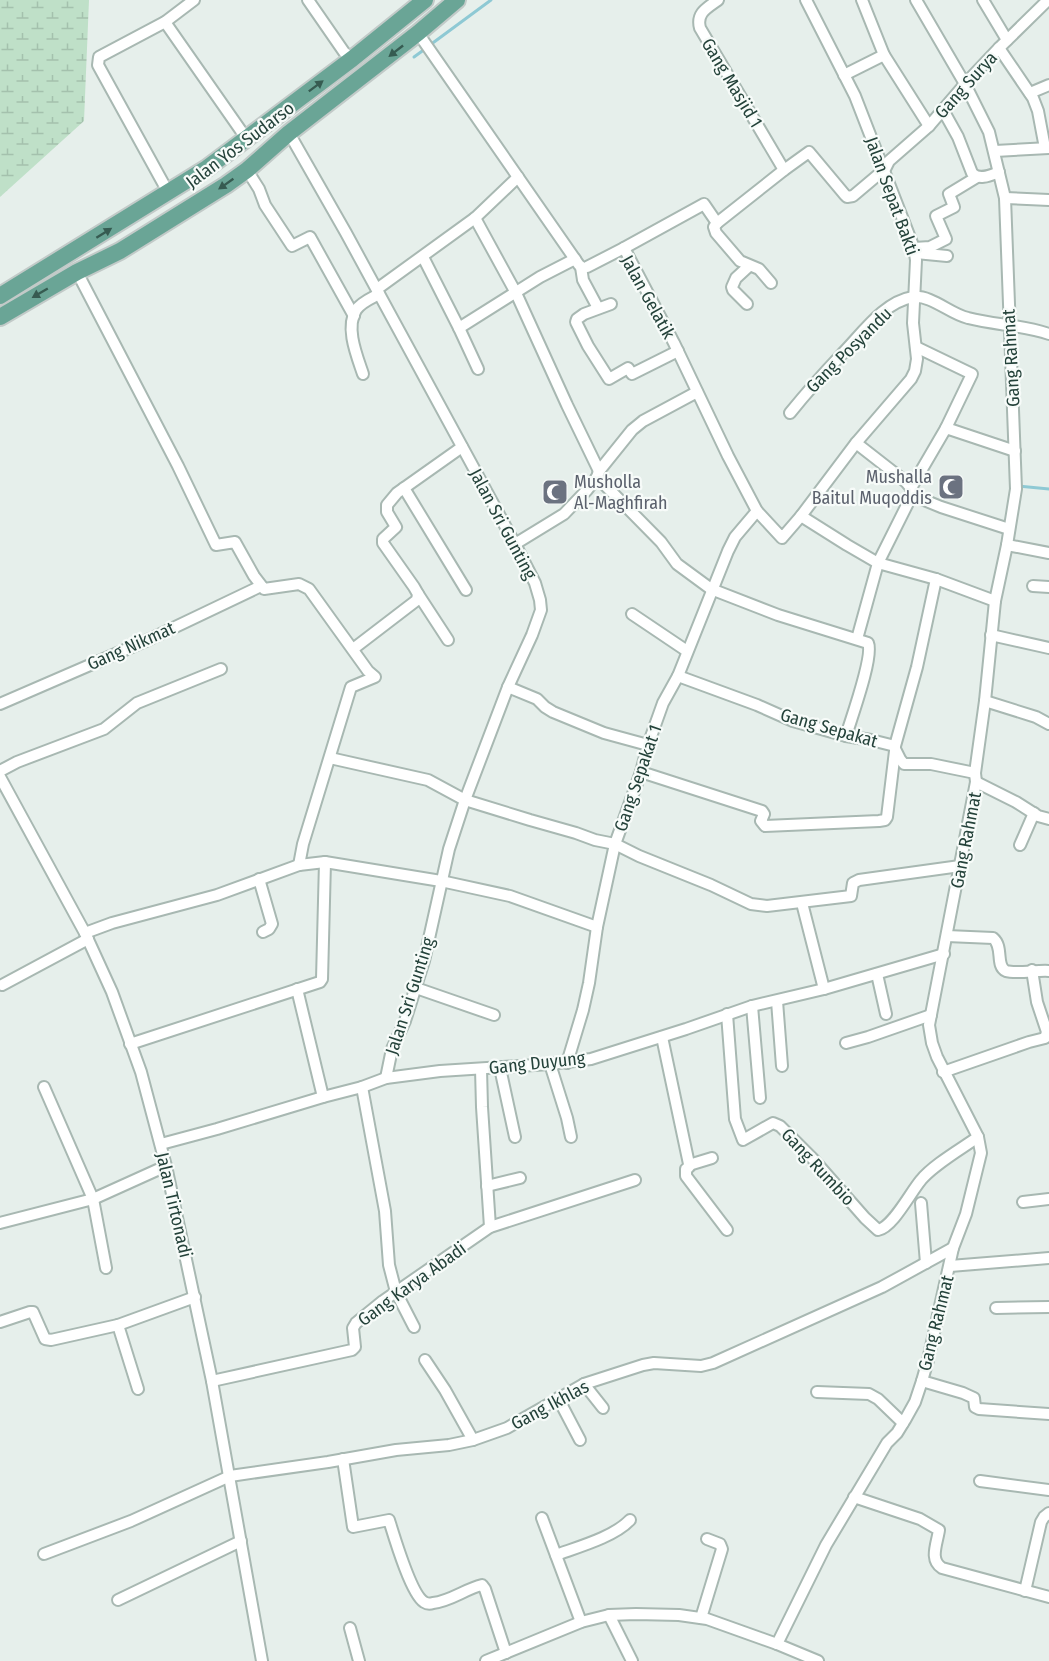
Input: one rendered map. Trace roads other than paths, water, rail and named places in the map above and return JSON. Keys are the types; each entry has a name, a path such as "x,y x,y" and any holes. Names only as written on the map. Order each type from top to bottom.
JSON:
{"main road":[{"name":"Jalan Yos Sudarso","path":"0,296 207,168 352,59 425,0"},
{"name":"Jalan Yos Sudarso","path":"0,317 77,272 120,251 226,185 290,133 424,42 457,0"}],"street":[{"path":"168,192 98,65 99,57 165,22 194,0"},
{"path":"308,0 344,52 352,59"},
{"name":"Gang Masjid 1","path":"718,0 702,11 698,22 700,28 784,170"},
{"name":"Jalan Sepat Bakti","path":"757,511 782,537 801,516 856,443 911,379 917,359 913,323 915,250 885,169 844,75 806,0"},
{"path":"862,0 884,55 929,126"},
{"name":"Gang Rahmat","path":"777,1644 821,1555 854,1497 887,1443 897,1433 915,1401 928,1360 953,1248 966,1214 981,1153 978,1137 943,1072 932,1043 929,1025 976,778 995,601 1016,489 1005,198 989,132 965,84 916,0"},
{"path":"983,0 1038,111 1047,148 995,151"},
{"name":"Gang Surya","path":"784,170 809,152 845,195 850,197 855,194 885,169 889,161 929,126 965,84 1048,0"},
{"path":"165,22 246,138"},
{"path":"424,42 578,263 583,280 598,308"},
{"path":"844,75 884,55"},
{"path":"1030,93 1049,85"},
{"path":"943,110 958,137 972,173 977,177"},
{"name":"Jalan Sri Gunting","path":"290,133 515,544 535,583 540,600 541,610 532,635 508,687 449,849 424,961 405,1021 392,1049 386,1078"},
{"path":"246,170 259,189 265,205 292,246 310,237 354,315"},
{"path":"771,283 759,269 740,261 716,233 714,227 784,170"},
{"path":"915,250 930,247 946,239 936,216 954,207 949,194 977,177 999,172"},
{"path":"363,374 352,337 356,309 475,218 518,177"},
{"path":"1005,198 1049,200"},
{"path":"624,248 704,204 717,223"},
{"path":"475,218 516,293 598,474 661,542 677,564 711,589 821,630 868,643 870,648 868,664 846,736"},
{"name":"Jalan Gelatik","path":"459,328 540,278 578,263 587,267 624,248 757,511"},
{"path":"915,250 947,256"},
{"path":"423,257 478,369"},
{"path":"747,304 732,287 736,278 749,266"},
{"path":"77,272 178,466 216,545 235,542 264,589 299,584 309,589 368,671 375,677 351,687 303,843 299,866"},
{"path":"914,297 928,299 964,317 1010,324 1049,334"},
{"name":"Gang Posyandu","path":"790,412 870,323 890,307 914,297"},
{"path":"611,304 584,314 576,322 609,379 628,368 632,374 678,351"},
{"path":"857,639 878,562 911,491 946,428 972,374 916,347"},
{"path":"515,544 564,514 632,430 643,421 697,392"},
{"path":"946,428 1016,451"},
{"path":"856,443 900,477 911,491 941,507 1009,529"},
{"path":"448,640 383,541 396,527 387,512 387,505 404,488 462,447"},
{"path":"404,488 466,590"},
{"name":"Gang Sepakat 1","path":"567,1063 589,984 597,927 615,844 648,746 663,703 678,676 711,589 735,537 757,511"},
{"path":"801,516 878,562 936,579 995,601"},
{"path":"1007,545 1049,553"},
{"path":"641,772 762,811 764,814 761,821 765,826 885,820 895,748 936,579"},
{"name":"Gang Nikmat","path":"0,704 150,639 261,586"},
{"path":"1033,586 1049,587"},
{"path":"353,649 417,600 417,594"},
{"path":"632,614 687,651"},
{"path":"991,635 1049,648"},
{"path":"0,771 17,762 104,729 137,704 221,669"},
{"name":"Gang Sepakat","path":"678,676 793,721 895,748 904,764 931,764 976,778 1034,813 1049,819"},
{"path":"508,687 537,699 554,712 594,729 648,746"},
{"path":"985,701 1036,717 1049,724"},
{"path":"330,758 428,780 465,800 615,844 750,904 767,906 851,896 853,883 859,880 960,866"},
{"name":"Jalan Tirtonadi","path":"0,777 87,936 112,992 141,1072 161,1144 195,1297 230,1476 262,1661"},
{"path":"1020,845 1034,813"},
{"path":"130,1044 318,984 322,979 325,862"},
{"path":"2,985 112,923 217,895 299,866 325,862 441,881 510,896 597,927"},
{"path":"259,879 272,924 263,932"},
{"path":"802,903 824,989"},
{"path":"947,936 993,938 999,948 1000,966 1003,970 1010,972 1049,971"},
{"name":"Gang Duyung","path":"161,1144 362,1087 386,1078 440,1071 550,1065 591,1059 752,1006 824,989 944,954"},
{"path":"943,1072 1045,1038 1047,1032 1036,1002 1032,970"},
{"path":"877,974 886,1014"},
{"path":"416,988 494,1015"},
{"path":"297,989 323,1097"},
{"path":"777,1001 782,1066"},
{"path":"752,1006 760,1098"},
{"name":"Gang Rumbio","path":"727,1014 735,1119 743,1140 773,1123 780,1126 878,1230 885,1228 922,1178 978,1137"},
{"path":"846,1043 880,1034 931,1015"},
{"path":"662,1036 689,1165"},
{"path":"550,1065 571,1137"},
{"path":"500,1068 515,1137"},
{"path":"481,1069 490,1227"},
{"path":"44,1087 93,1199 106,1268"},
{"path":"362,1087 385,1210 389,1265 396,1292 414,1327"},
{"path":"712,1158 689,1165 686,1169 686,1176 727,1230"},
{"path":"0,1223 93,1199 166,1166"},
{"path":"488,1186 520,1178"},
{"name":"Gang Karya Abadi","path":"212,1381 352,1350 355,1347 353,1328 356,1323 396,1292 490,1227 635,1180"},
{"path":"1023,1202 1049,1199"},
{"path":"921,1203 926,1263"},
{"name":"Gang Ikhlas","path":"44,1554 131,1521 230,1476 472,1440 507,1428 584,1384 654,1363 701,1366 713,1363 873,1291 953,1248"},
{"path":"950,1266 1049,1258"},
{"path":"0,1322 33,1312 45,1339 48,1340 117,1325 195,1297"},
{"path":"996,1308 1049,1307"},
{"path":"117,1325 138,1389"},
{"path":"424,1360 445,1390 472,1440"},
{"path":"922,1381 974,1398 975,1407 979,1409 1049,1414"},
{"path":"584,1384 603,1408"},
{"path":"817,1392 869,1394 878,1399 903,1423"},
{"path":"558,1398 580,1440"},
{"path":"343,1459 353,1527 389,1520 411,1582 425,1603 447,1600 482,1585 506,1653"},
{"path":"981,1481 1049,1490"},
{"path":"854,1497 920,1519 939,1530 934,1556 937,1565 942,1568 1049,1597"},
{"path":"1025,1590 1041,1522 1049,1513"},
{"path":"542,1518 581,1622"},
{"path":"556,1555 624,1527 630,1520"},
{"path":"701,1618 722,1549 720,1544 707,1539"},
{"path":"118,1600 241,1541"},
{"path":"486,1661 581,1622 609,1615 679,1615 707,1618 818,1661"},
{"path":"609,1615 632,1661"},
{"path":"350,1628 359,1661"}],"waterway":[{"path":"430,45 491,0"},
{"path":"414,57 425,49"},
{"path":"1018,486 1049,489"}],"place":[{"name":"Mushalla Baitul Muqoddis","path":"951,487"},
{"name":"Musholla Al-Maghfirah","path":"555,492"}]}
